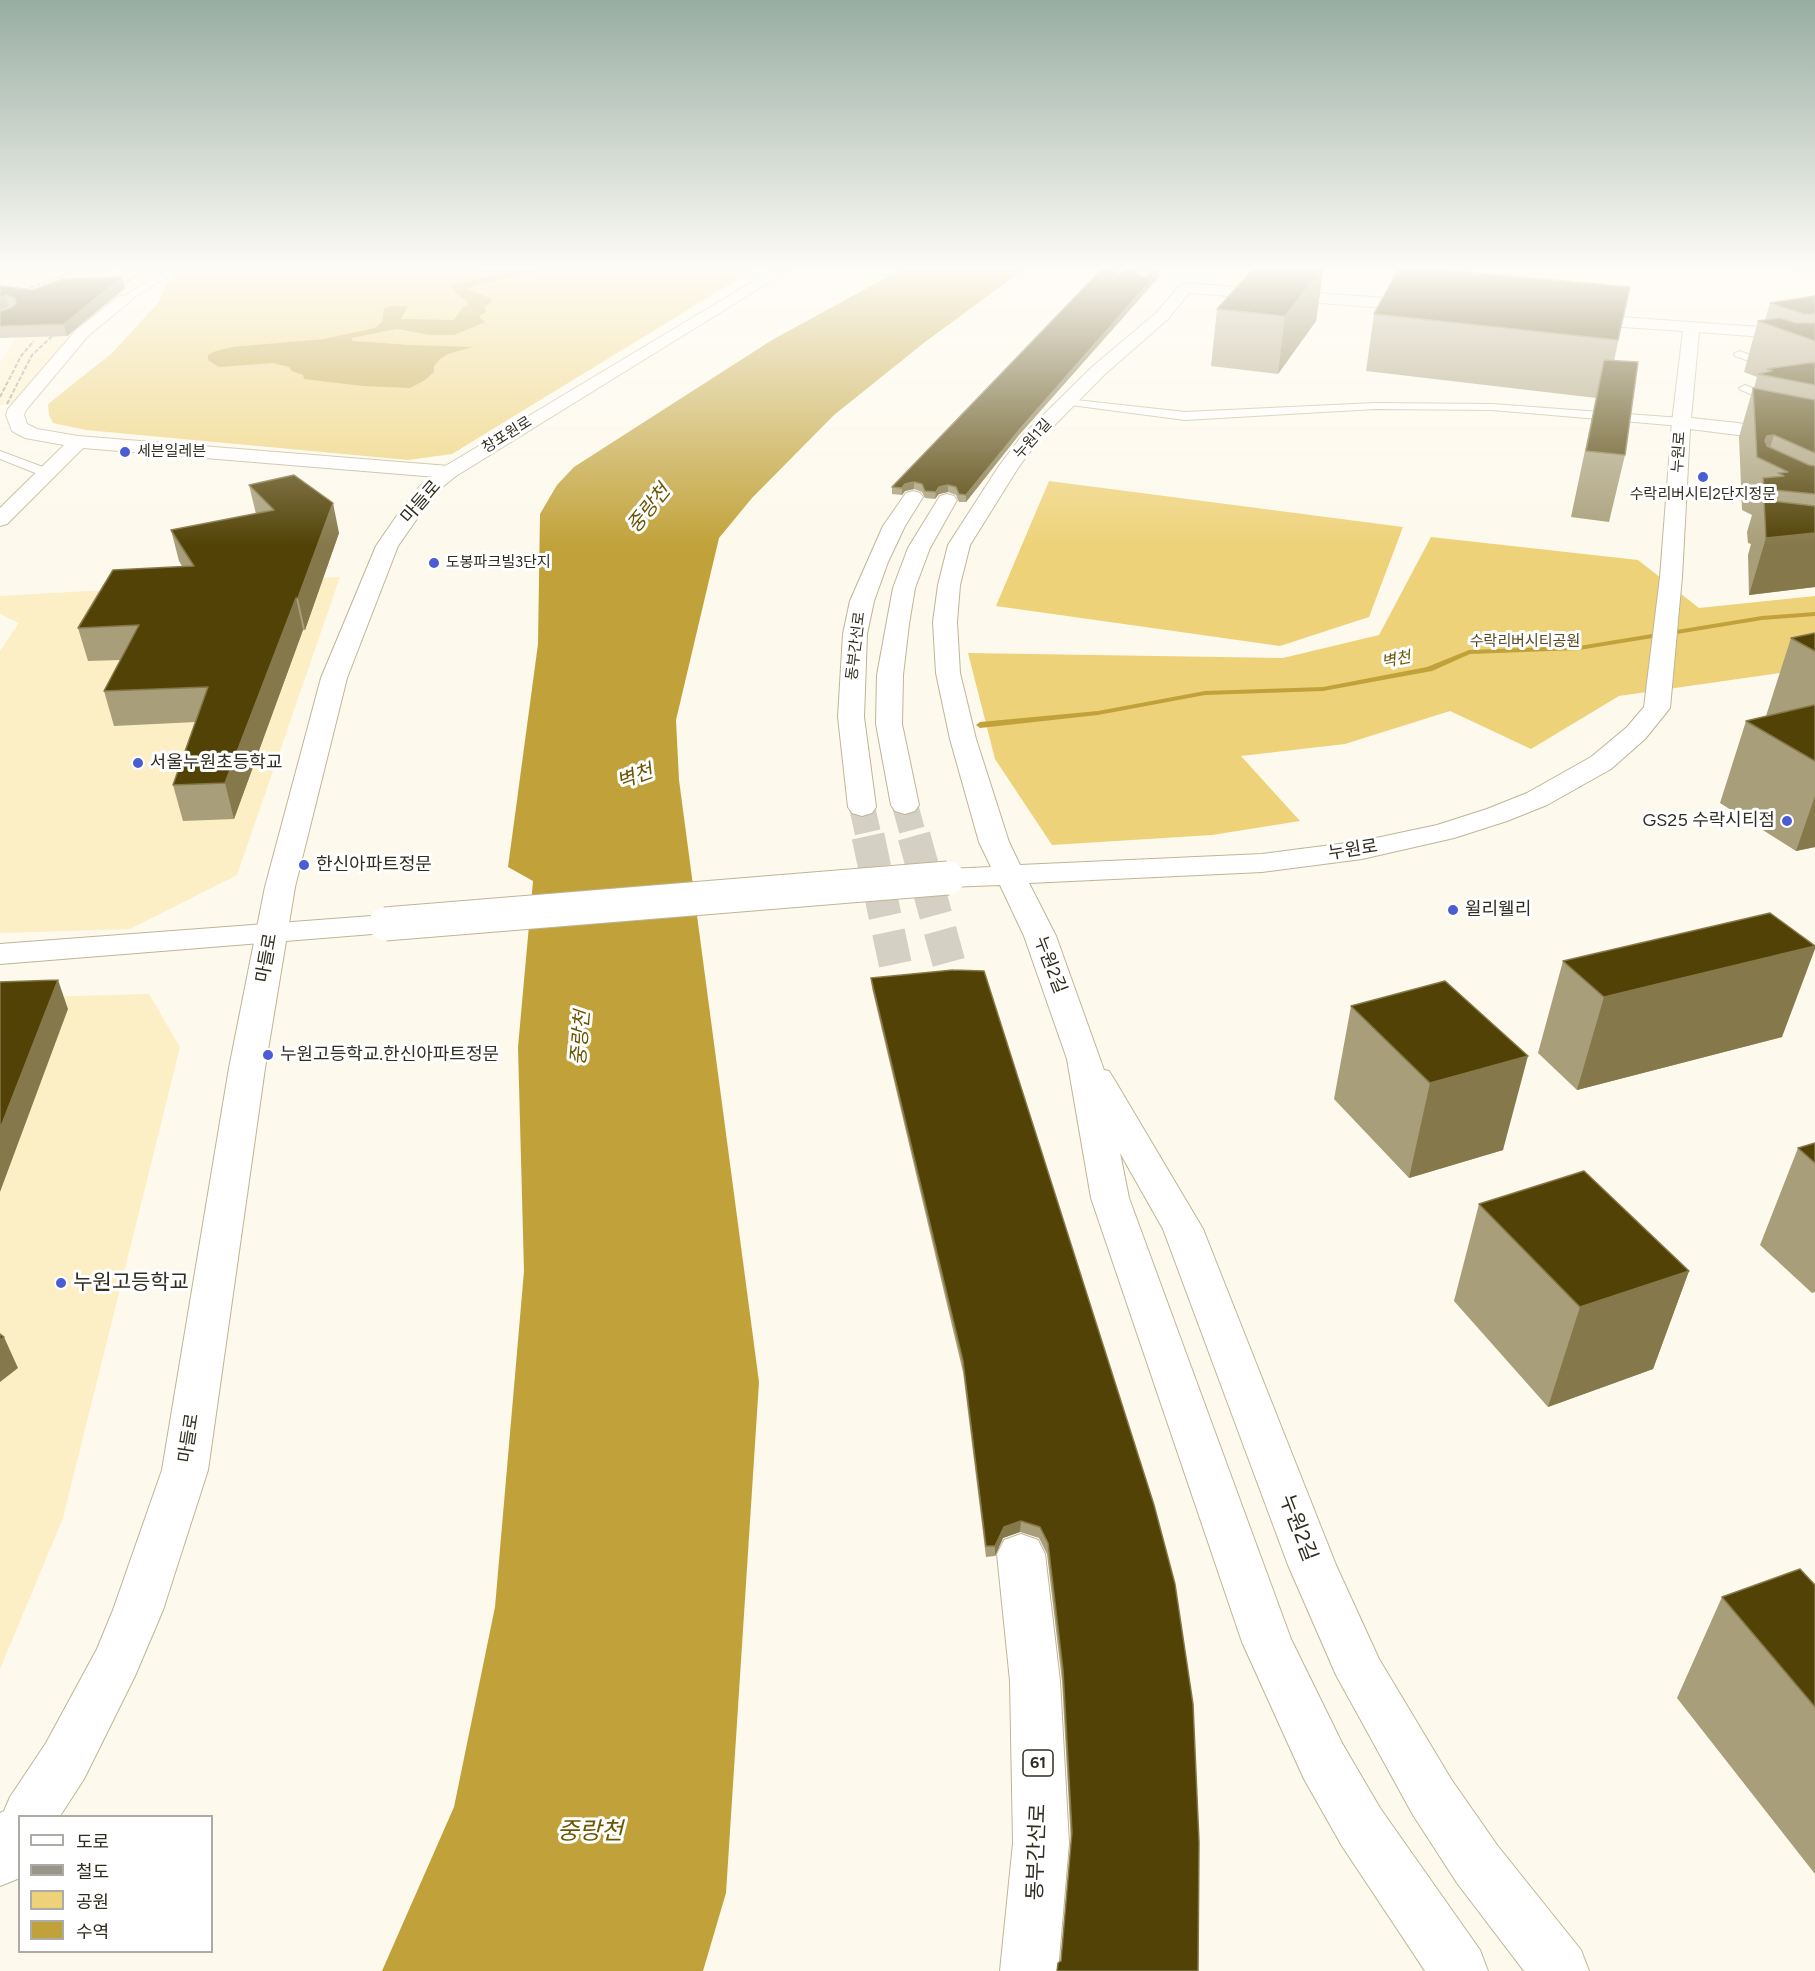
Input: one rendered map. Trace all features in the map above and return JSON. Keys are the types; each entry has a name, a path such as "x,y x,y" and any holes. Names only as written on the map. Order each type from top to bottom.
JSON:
{"main road":[{"name":"마들로","path":"57,362 17,409 15,415 19,427 32,434 78,442 449,472"},
{"name":"창포원로","path":"449,472 630,362"},
{"name":"누원1길","path":"1009,874 994,842 963,739 948,673 945,622 949,585 959,545 983,505 1028,441 1108,362"},
{"name":"누원로","path":"0,954 948,878 1262,863 1362,850 1444,832 1497,815 1571,782 1621,747 1657,708 1671,577 1681,422 1687,362"},
{"path":"1681,422 1738,429 1815,444"},
{"path":"0,520 78,442"},
{"name":"마들로","path":"30,1815 70,1752 117,1660 138,1610 184,1470 247,1068 271,934 311,760 334,678 387,546 407,514 428,489 449,472"},
{"name":"동부간선로","path":"862,807 851,717 851,673 855,634 862,601 877,562 894,526 913,496"},
{"path":"905,805 889,724 890,675 897,624 904,588 920,548 947,500"},
{"name":"누원2길","path":"1009,874 1040,936 1084,1059 1110,1198 1267,1642 1323,1761 1361,1827 1459,1971"},
{"name":"누원2길","path":"1084,1059 1183,1229 1312,1565 1361,1676 1432,1797 1477,1864 1560,1971"},
{"name":"동부간선로","path":"1021,1554 1035,1681 1041,1843 1029,1971"},
{"path":"0,1859 18,1834"}],"lane":[{"path":"1762,362 1785,370 1815,369"},
{"path":"1745,388 1792,406 1815,406"},
{"path":"1067,402 1185,416 1375,406 1492,407 1681,422"},
{"path":"0,455 47,473"}],"shaded area":[{"path":"50,362 17,404 0,405 0,363"},
{"name":"서울누원초등학교","path":"340,577 237,875 130,929 0,933 0,651 19,623 0,614 0,596"},
{"name":"누원고등학교","path":"149,994 180,1047 63,1518 0,1669 0,998"}],"green space":[{"path":"101,362 603,362 452,454 408,460 86,430 53,423 49,415 48,404"},
{"path":"1049,481 1403,527 1369,617 1280,646 996,606"},
{"name":"수락리버시티공원","path":"1431,537 1638,560 1699,608 1815,596 1815,668 1619,696 1531,749 1450,711 1345,744 1241,756 1300,821 1212,835 1052,845 995,759 968,653 1283,658 1379,635"}],"water":[{"path":"211,362 437,362 434,366 434,372 410,388 363,386 304,379 303,375 292,371 289,367 273,363 219,367"},
{"name":"중랑천","path":"738,362 900,362 834,415 752,498 719,538 676,720 679,780 759,1382 726,1893 703,1971 382,1971 454,1807 495,1607 524,1271 518,1047 533,881 508,867 538,644 540,514 557,485 574,467"}],"building":[{"path":"1012,362 1079,362 966,495 959,494 956,487 948,485 939,487 936,492 925,491 922,484 914,482 905,484 902,488 892,487"},
{"path":"1604,362 1638,362 1625,455 1586,451"},
{"path":"1815,363 1815,385 1758,374 1772,371 1767,369"},
{"path":"1753,388 1815,400 1815,453 1774,435 1767,436 1765,440 1767,446 1815,466 1815,494 1764,489 1763,478 1784,476 1778,473 1788,472 1757,457"},
{"path":"294,475 333,503 298,598 296,598 225,783 173,785 208,687 104,691 139,625 78,628 113,570 194,566 171,530 274,510 249,485"},
{"path":"1764,500 1815,506 1815,533 1766,538"},
{"path":"1815,633 1815,651 1791,638"},
{"path":"1814,705 1815,761 1746,721"},
{"path":"1770,913 1815,946 1604,997 1563,961"},
{"path":"953,970 984,971 1154,1505 1175,1584 1193,1704 1199,1842 1198,1971 1057,1971 1058,1963 1061,1961 1072,1832 1063,1670 1048,1543 1040,1527 1021,1521 1004,1527 995,1546 986,1546 963,1361 871,978"},
{"path":"58,980 0,1129 0,982"},
{"path":"1445,981 1528,1056 1430,1083 1351,1006"},
{"path":"1815,1143 1815,1163 1798,1148"},
{"path":"1584,1171 1689,1271 1580,1307 1479,1204"},
{"path":"1800,1569 1815,1585 1815,1707 1722,1597"}],"waterway":[{"name":"벽천","path":"980,725 1098,713 1205,693 1323,689 1429,669 1469,652 1579,648 1762,618 1815,614"}],"tunnel":[{"path":"905,805 914,838"},
{"path":"862,807 869,838"},
{"path":"868,836 907,1019"},
{"path":"914,836 963,1014"}],"railway":[{"path":"0,397 18,362"},
{"path":"7,404 28,362"}],"place":[{"name":"세븐일레븐","path":"125,452"},
{"name":"수락리버시티2단지정문","path":"1703,477"},
{"name":"도봉파크빌3단지","path":"434,563"},
{"name":"서울누원초등학교","path":"138,763"},
{"name":"GS25 수락시티점","path":"1787,821"},
{"name":"한신아파트정문","path":"304,865"},
{"name":"윌리웰리","path":"1453,910"},
{"name":"누원고등학교.한신아파트정문","path":"268,1055"},
{"name":"누원고등학교","path":"61,1283"}]}
